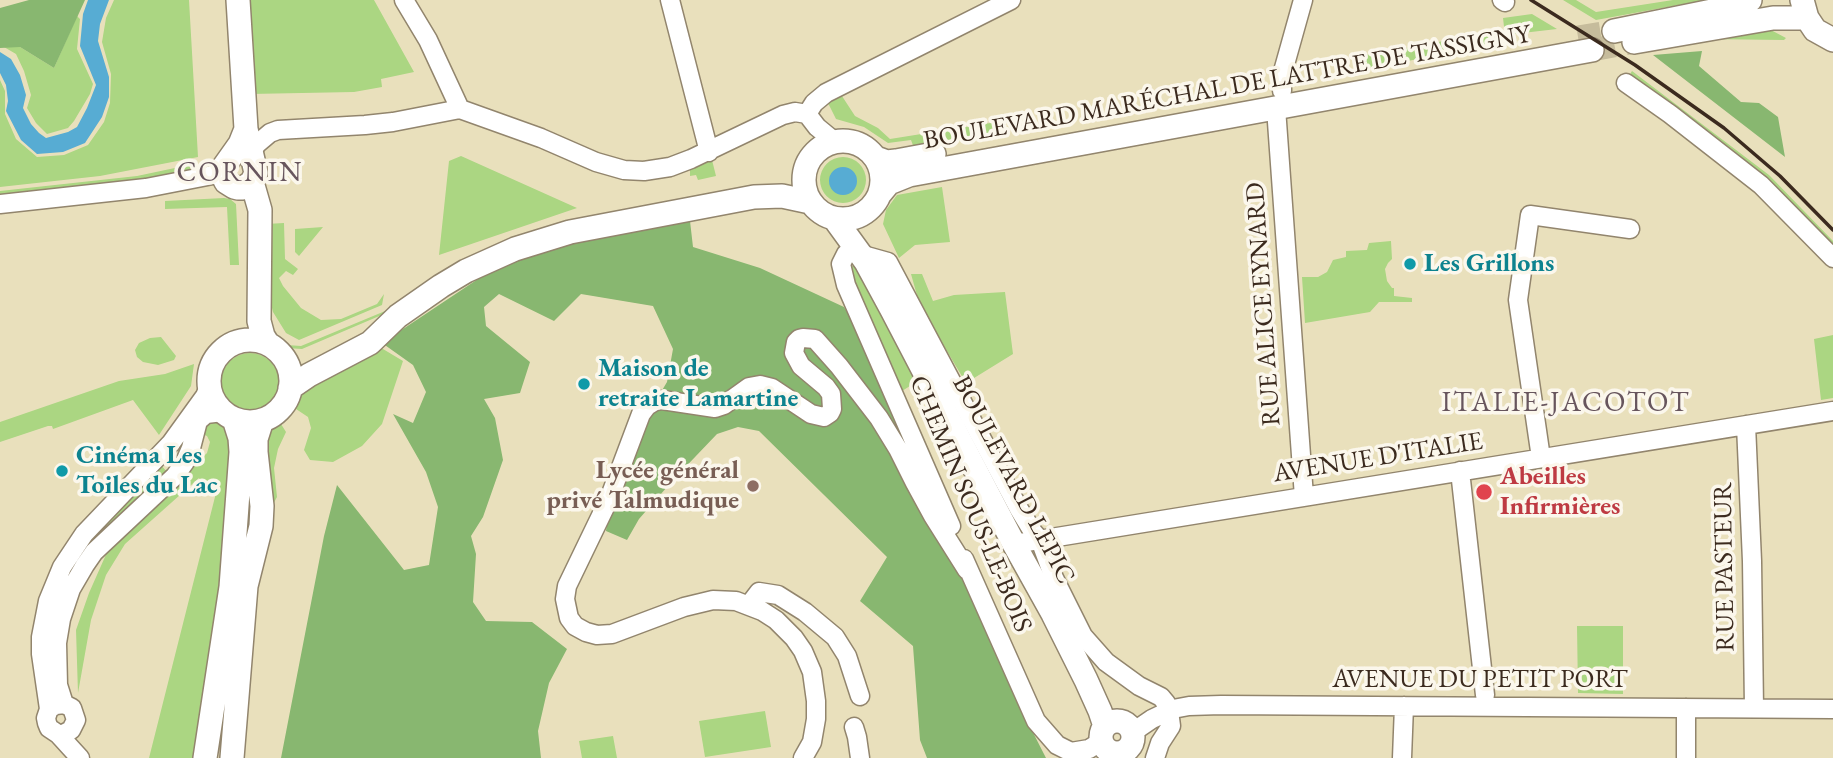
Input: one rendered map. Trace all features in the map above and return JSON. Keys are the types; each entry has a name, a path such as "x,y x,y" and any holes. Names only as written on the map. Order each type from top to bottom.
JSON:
{"main road":[{"path":"235,343 247,320 251,285 251,208 241,169 246,129 238,0"},
{"path":"1750,0 1624,36 1773,18 1805,9 1815,30 1833,40"},
{"name":"BOULEVARD MARÉCHAL DE LATTRE DE TASSIGNY","path":"876,158 887,162 896,161 1279,99 1585,43"},
{"name":"BOULEVARD MARÉCHAL DE LATTRE DE TASSIGNY","path":"858,242 870,208 879,195 889,183 909,175 1279,99"},
{"path":"858,242 810,202 803,183 807,163 819,132 858,143 876,158 882,176 879,195"},
{"path":"229,416 243,422 262,420 278,412 285,402 291,378 276,351 263,336 259,321 260,210 241,169"},
{"path":"754,197 804,173"},
{"path":"290,388 370,343 398,316 466,271 544,239 754,197 782,196 810,202"},
{"name":"BOULEVARD LEPIC","path":"858,242 1053,614 1107,742"},
{"path":"205,758 232,575 241,452 240,438 229,416 211,396 210,368 227,347 235,343 257,341 276,351 305,358 398,316"},
{"path":"232,758 246,586 261,526 262,506 256,439 262,420"}],"street":[{"path":"404,0 428,40 460,108"},
{"path":"670,0 709,152"},
{"path":"819,132 814,103 826,93 1011,0"},
{"name":"RUE ALICE EYNARD","path":"1303,0 1282,75 1279,99 1304,497"},
{"path":"1626,83 1761,185 1833,258"},
{"path":"0,204 146,188 241,169 263,139 278,130 365,125 460,108 596,162 624,170 644,171 670,167 795,112 819,132"},
{"path":"1541,458 1518,300 1530,215 1630,229"},
{"name":"CHEMIN SOUS-LE-BOIS","path":"858,242 846,254 841,264 846,285 953,530 967,570 978,589 1036,721 1045,732 1062,743 1107,742"},
{"name":"BOULEVARD LEPIC","path":"858,242 1040,540 1054,578 1083,636 1106,662 1161,697 1169,710"},
{"path":"803,758 811,742 816,719 815,685 809,663 784,627 762,611 725,600 697,603 612,634 597,635 576,626 569,618 565,599 567,586 609,499 641,415 647,406 662,400 715,408 724,405 749,387 760,385 772,388 811,414 824,416 832,409 831,394 806,372 794,353 796,342 803,338 819,342 872,408 967,570"},
{"path":"57,707 41,654 41,636 48,601 62,567 84,534 171,443 209,387"},
{"name":"AVENUE D'ITALIE","path":"1014,544 1833,411"},
{"path":"80,758 58,734 51,731 46,718 57,707 57,643 61,619 71,589 94,552 175,476 185,462 198,421 206,414 229,416"},
{"name":"RUE PASTEUR","path":"1746,425 1754,708"},
{"path":"1460,471 1485,695"},
{"path":"749,605 759,592 778,595 835,636 847,656 860,696"},
{"name":"AVENUE DU PETIT PORT","path":"1107,742 1169,710 1189,706 1833,709"},
{"path":"1402,758 1404,706"},
{"path":"57,707 72,708 76,720 71,730 58,734"},
{"path":"1686,708 1686,758"},
{"path":"1155,758 1160,743 1171,726 1169,710"},
{"path":"210,723 215,758"},
{"path":"854,727 860,758"}],"green space":[{"path":"29,0 85,0 54,68 20,47 0,48 0,8"},
{"path":"114,0 189,0 198,157 100,176 0,187 0,80 5,91 5,114 16,139 37,157 64,155 88,145 104,122 110,103 111,74 102,42 106,18"},
{"path":"244,0 374,0 414,72 381,79 382,87 354,92 250,94"},
{"path":"1563,0 1576,0 1596,12 1673,0 1706,0 1596,20"},
{"path":"1532,14 1557,29 1505,35 1503,18"},
{"path":"77,16 80,19 77,49 93,84 90,94 68,128 47,134 27,108 31,95 16,54 4,47 20,47 54,68"},
{"path":"1769,29 1786,38 1701,39"},
{"path":"1494,32 1500,44 1364,69 1360,56"},
{"path":"1702,51 1699,66 1741,102 1759,103 1778,117 1785,157 1653,55"},
{"path":"1632,71 1769,175 1833,241 1833,252 1627,79"},
{"path":"840,93 855,116 878,128 890,139 1003,121 1006,134 914,148 911,140 888,143 864,127 836,119 826,99"},
{"path":"461,156 577,208 439,255 449,161"},
{"path":"843,157 859,164 866,180 859,196 843,203 827,196 820,180 827,164"},
{"path":"712,160 716,176 698,180 696,175 690,176 690,170"},
{"path":"189,165 191,170 138,181 0,197 0,191 137,176"},
{"path":"942,187 950,242 915,245 899,258 883,224 886,210 897,195"},
{"path":"224,198 236,204 239,265 230,265 227,207 165,209 165,201"},
{"path":"690,221 693,247 760,268 844,307 875,360 954,559 1021,709 1046,758 927,758 920,740 913,646 860,601 887,557 759,431 738,427 717,434 639,519 627,540 606,531 610,495 639,429 667,382 673,349 653,306 581,294 554,321 499,294 484,307 486,326 530,362 520,393 484,399 495,418 503,460 483,517 471,536 476,554 473,602 486,621 532,622 567,649 549,683 538,731 541,758 281,758 324,536 337,485 404,570 429,565 438,507 426,472 393,414 413,423 426,392 413,365 382,343 496,267 554,243"},
{"path":"284,223 285,259 298,269 293,275 286,271 279,278 301,308 321,320 341,319 377,304 384,294 382,305 299,340 286,333 273,312 266,284 266,224"},
{"path":"323,227 299,256 295,252 295,229"},
{"path":"1391,241 1392,259 1385,269 1387,281 1394,288 1394,296 1412,298 1412,302 1379,302 1370,312 1305,323 1302,277 1318,277 1327,272 1333,260 1346,257 1346,251 1367,250 1369,243"},
{"path":"851,266 856,266 918,381 902,391 850,274"},
{"path":"911,274 922,274 933,301 954,295 1005,292 1013,354 966,383 920,306"},
{"path":"390,309 391,311 302,349 286,348 278,344 275,337 287,345 301,346"},
{"path":"1833,335 1833,398 1821,400 1814,339"},
{"path":"161,337 176,356 174,360 158,365 143,362 137,357 135,350 139,343"},
{"path":"378,346 403,361 382,424 362,446 333,462 310,460 304,450 311,428 308,417 296,409 295,402 303,389"},
{"path":"250,353 266,358 274,366 279,382 274,398 266,406 250,411 234,406 226,398 221,382 226,366 234,358"},
{"path":"194,364 191,386 159,435 133,400 53,429 48,426 0,442 0,422 119,381 165,374"},
{"path":"223,422 232,440 223,583 215,609 193,758 149,758 216,485 204,487 199,478 125,544 106,575 91,620 78,693 76,630 108,550 207,453 210,442 207,436 202,434 208,423"},
{"path":"281,424 286,432 278,449 274,468 277,497 270,510 266,440 271,425"},
{"path":"159,463 169,474 98,540 55,615 53,597 71,558"},
{"path":"1577,626 1623,626 1623,694 1578,693"},
{"path":"765,711 771,747 705,757 699,721"},
{"path":"613,736 617,758 582,758 579,741"}],"water":[{"path":"88,0 109,0 100,24 98,41 109,77 109,97 102,117 85,143 63,152 37,154 21,140 6,111 8,101 6,85 0,73 0,52 11,59 20,75 26,95 23,108 39,133 46,138 77,127 96,85 80,46 83,14"},
{"path":"843,167 853,171 857,181 853,191 843,195 833,191 829,181 833,171"}],"tunnel":[{"path":"1578,37 1614,31"},
{"path":"1592,50 1634,42"}],"railway":[{"path":"1531,0 1635,65 1724,128 1780,176 1833,230"}],"place":[{"name":"Les Grillons","path":"1410,264"},
{"name":"Maison de retraite Lamartine","path":"584,384"},
{"name":"Cinéma Les Toiles du Lac","path":"62,471"},
{"name":"Lycée général privé Talmudique","path":"753,486"},
{"name":"Abeilles Infirmières","path":"1484,492"}],"district":[{"name":"CORNIN","path":"240,173"},
{"name":"ITALIE-JACOTOT","path":"1566,403"}]}
